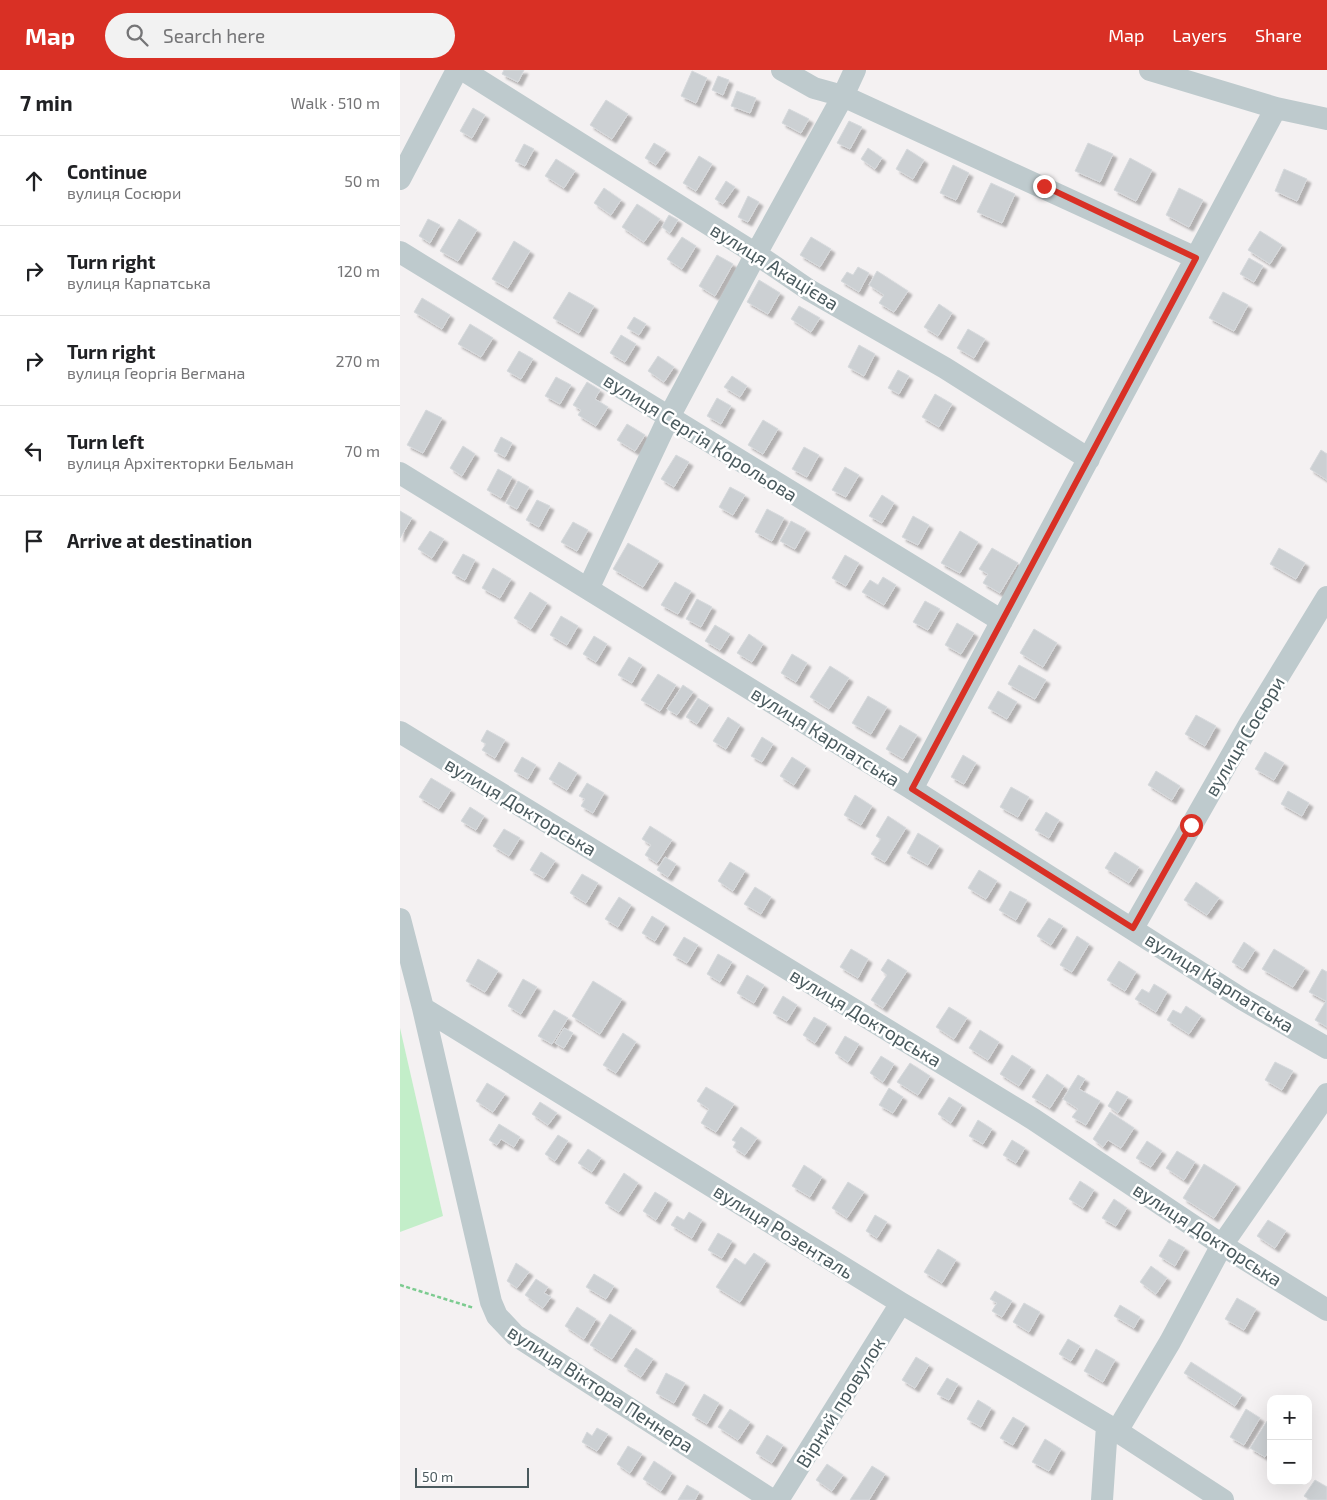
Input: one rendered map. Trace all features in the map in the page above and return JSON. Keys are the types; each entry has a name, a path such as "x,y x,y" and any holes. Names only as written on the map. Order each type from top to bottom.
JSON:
{"street":[{"path":"400,179 456,70"},
{"name":"вулиця Акацієва","path":"464,70 756,254 809,290 945,368 1089,459"},
{"path":"782,70 814,88 843,96 1196,258"},
{"path":"588,589 670,418 756,254 843,96 855,70"},
{"path":"1150,70 1276,108 1327,118"},
{"path":"912,789 1276,108"},
{"name":"вулиця Сергія Корольова","path":"400,252 1002,621"},
{"name":"вулиця Карпатська","path":"400,473 912,789 1242,999 1327,1048"},
{"name":"вулиця Сосюри","path":"1133,928 1246,732 1327,597"},
{"name":"вулиця Докторська","path":"400,732 1033,1118 1222,1245 1327,1310"},
{"path":"400,920 423,1008"},
{"name":"вулиця Розенталь","path":"423,1008 901,1303 1112,1428 1223,1500"},
{"name":"вулиця Віктора Пеннера","path":"423,1008 491,1302 497,1316 515,1334 772,1500"},
{"path":"1102,1500 1112,1428 1170,1342 1222,1245 1327,1094"},
{"name":"Вірний провулок","path":"778,1500 901,1303"}],"path":[{"path":"400,1285 497,1316"}],"green space":[{"path":"400,1028 443,1216 400,1232"}],"building":[{"path":"504,70 524,70 518,82 502,74"},
{"path":"692,71 707,78 696,103 681,96"},
{"path":"718,76 729,80 723,95 712,90"},
{"path":"737,91 756,98 750,113 731,106"},
{"path":"606,100 628,114 612,139 590,125"},
{"path":"473,108 485,115 472,138 460,131"},
{"path":"789,109 809,119 801,133 782,123"},
{"path":"849,121 862,127 850,149 837,143"},
{"path":"654,143 666,150 656,165 645,158"},
{"path":"1088,143 1113,154 1100,182 1075,171"},
{"path":"524,144 534,149 525,166 515,161"},
{"path":"868,148 882,158 875,169 861,159"},
{"path":"907,149 924,160 913,179 896,169"},
{"path":"699,156 712,164 696,191 683,183"},
{"path":"1130,158 1152,170 1136,201 1114,190"},
{"path":"556,159 575,171 564,188 545,176"},
{"path":"953,165 969,173 956,200 940,193"},
{"path":"1284,169 1307,179 1297,201 1275,191"},
{"path":"726,181 735,187 723,204 715,199"},
{"path":"991,183 1015,194 1002,223 977,212"},
{"path":"604,188 621,200 611,215 594,203"},
{"path":"1179,188 1203,200 1189,227 1166,215"},
{"path":"748,196 759,202 748,222 738,217"},
{"path":"637,204 660,219 644,242 622,227"},
{"path":"669,215 678,220 670,233 662,227"},
{"path":"428,219 440,225 430,243 419,236"},
{"path":"459,219 477,230 458,261 440,251"},
{"path":"1260,231 1282,245 1270,264 1248,250"},
{"path":"682,237 696,246 682,269 667,259"},
{"path":"811,237 831,249 820,267 800,255"},
{"path":"514,241 530,251 508,288 492,279"},
{"path":"717,255 733,264 715,296 699,286"},
{"path":"1249,258 1263,266 1254,282 1240,274"},
{"path":"858,267 869,273 859,292 841,281 847,272 853,275"},
{"path":"877,271 908,291 894,312 879,303 884,295 869,285"},
{"path":"759,280 780,293 768,314 747,302"},
{"path":"569,292 594,306 579,333 553,318"},
{"path":"1223,292 1248,305 1234,331 1209,318"},
{"path":"422,298 450,315 442,329 414,312"},
{"path":"939,304 952,313 938,336 924,327"},
{"path":"799,306 820,318 811,332 791,319"},
{"path":"634,317 646,324 639,335 627,328"},
{"path":"470,324 493,338 481,357 458,344"},
{"path":"968,329 985,339 974,358 957,348"},
{"path":"621,335 636,344 625,362 610,353"},
{"path":"859,345 875,354 864,376 848,367"},
{"path":"519,351 533,359 521,379 507,371"},
{"path":"658,356 674,367 664,382 648,371"},
{"path":"898,370 909,376 899,394 888,388"},
{"path":"732,376 747,386 740,397 724,387"},
{"path":"556,377 571,385 560,404 545,396"},
{"path":"587,382 600,390 595,399 608,407 596,426 578,415 581,410 573,405"},
{"path":"935,394 952,404 939,427 922,417"},
{"path":"717,398 731,406 721,424 707,416"},
{"path":"426,410 442,418 423,453 407,445"},
{"path":"763,420 778,429 763,454 748,445"},
{"path":"627,424 645,435 635,451 617,440"},
{"path":"501,437 512,443 505,457 494,451"},
{"path":"463,446 475,454 462,476 450,468"},
{"path":"804,447 819,455 807,477 792,469"},
{"path":"1321,450 1327,454 1327,480 1310,469"},
{"path":"676,455 689,462 674,487 661,479"},
{"path":"845,467 859,475 846,497 832,490"},
{"path":"498,469 512,477 501,498 487,490"},
{"path":"518,481 529,487 517,509 506,503"},
{"path":"730,487 745,495 733,515 719,507"},
{"path":"882,495 894,503 882,523 869,516"},
{"path":"537,500 550,506 539,527 526,520"},
{"path":"767,509 784,518 772,541 755,532"},
{"path":"400,511 412,518 400,538"},
{"path":"913,516 929,525 918,545 902,537"},
{"path":"791,521 806,529 795,549 780,541"},
{"path":"573,522 588,530 577,551 561,542"},
{"path":"430,531 444,539 432,558 418,549"},
{"path":"960,531 978,542 960,573 941,563"},
{"path":"628,543 659,561 643,587 613,569"},
{"path":"992,548 1018,563 1000,593 983,583 988,574 979,569"},
{"path":"1279,548 1305,563 1296,579 1270,564"},
{"path":"463,554 475,560 465,580 452,573"},
{"path":"845,555 859,563 846,586 832,578"},
{"path":"493,568 511,579 500,598 482,588"},
{"path":"883,577 896,585 884,605 862,592 870,580 878,585"},
{"path":"675,582 691,591 678,614 661,605"},
{"path":"530,592 547,603 531,629 514,618"},
{"path":"697,599 712,607 701,627 686,619"},
{"path":"925,601 940,609 928,630 913,622"},
{"path":"561,616 578,626 567,645 550,635"},
{"path":"957,623 974,633 961,654 945,645"},
{"path":"715,625 730,634 720,650 705,641"},
{"path":"1034,629 1057,643 1043,667 1020,653"},
{"path":"749,634 763,644 752,662 737,653"},
{"path":"594,636 607,644 596,662 583,654"},
{"path":"792,654 807,663 796,682 781,673"},
{"path":"629,657 642,665 632,683 618,675"},
{"path":"1019,665 1046,680 1035,699 1008,684"},
{"path":"830,666 849,678 829,709 810,697"},
{"path":"658,674 676,685 660,711 641,700"},
{"path":"683,685 693,692 677,715 667,709"},
{"path":"998,691 1017,702 1007,719 988,708"},
{"path":"868,696 887,707 871,734 852,723"},
{"path":"698,698 709,705 697,724 686,717"},
{"path":"1196,715 1216,726 1205,746 1185,734"},
{"path":"728,717 740,725 726,749 713,741"},
{"path":"900,725 917,735 903,759 886,749"},
{"path":"487,730 505,740 495,758 482,750 486,744 481,741"},
{"path":"762,737 773,744 762,762 751,756"},
{"path":"1265,752 1284,763 1274,780 1255,769"},
{"path":"963,755 976,763 964,784 951,777"},
{"path":"522,757 536,765 528,779 514,771"},
{"path":"792,757 806,766 794,785 780,776"},
{"path":"559,762 577,773 567,790 549,779"},
{"path":"1156,771 1180,786 1172,800 1148,785"},
{"path":"431,778 451,790 439,809 419,797"},
{"path":"587,783 604,793 593,813 581,806 585,799 579,796"},
{"path":"1011,787 1029,797 1018,817 1000,807"},
{"path":"1288,791 1309,803 1302,816 1281,804"},
{"path":"855,795 872,806 861,825 844,815"},
{"path":"470,807 484,816 476,830 461,821"},
{"path":"1046,812 1059,820 1049,838 1035,830"},
{"path":"888,816 906,828 885,862 871,854 881,839 876,836"},
{"path":"650,826 672,840 657,863 645,855 651,845 642,839"},
{"path":"504,829 520,838 509,856 493,846"},
{"path":"918,833 939,846 928,865 907,853"},
{"path":"541,852 555,861 544,878 530,870"},
{"path":"1115,852 1139,867 1129,883 1105,868"},
{"path":"665,857 676,864 668,877 657,870"},
{"path":"730,862 745,871 733,891 718,881"},
{"path":"979,870 997,881 986,899 968,888"},
{"path":"582,874 598,883 586,903 570,893"},
{"path":"1196,882 1219,898 1207,915 1184,900"},
{"path":"755,887 771,897 761,914 744,904"},
{"path":"1010,891 1027,900 1016,920 999,910"},
{"path":"619,897 631,905 618,927 605,919"},
{"path":"652,916 665,924 655,941 642,933"},
{"path":"1049,918 1063,926 1051,945 1037,936"},
{"path":"1077,936 1089,944 1072,972 1060,965"},
{"path":"684,937 698,945 687,963 673,955"},
{"path":"1244,942 1255,950 1243,969 1232,962"},
{"path":"851,949 868,959 858,978 840,967"},
{"path":"1274,949 1305,968 1293,987 1262,969"},
{"path":"718,954 732,962 720,982 707,974"},
{"path":"478,959 498,971 485,992 466,981"},
{"path":"888,959 907,971 883,1008 871,1000 887,975 881,970"},
{"path":"1119,961 1136,972 1125,991 1107,980"},
{"path":"1322,969 1327,972 1327,1027 1315,1020 1326,1001 1309,992"},
{"path":"747,975 764,985 754,1003 737,993"},
{"path":"523,979 537,987 521,1014 508,1006"},
{"path":"593,981 622,999 600,1034 572,1016"},
{"path":"1154,984 1167,992 1156,1012 1135,999 1142,989 1149,993"},
{"path":"783,996 797,1005 787,1021 773,1013"},
{"path":"1186,1006 1201,1016 1189,1034 1167,1020 1173,1010 1181,1014"},
{"path":"949,1007 967,1018 954,1039 936,1027"},
{"path":"554,1010 568,1018 552,1044 538,1036"},
{"path":"814,1017 827,1024 815,1043 803,1035"},
{"path":"564,1028 573,1033 564,1048 555,1043"},
{"path":"980,1030 999,1042 988,1060 969,1048"},
{"path":"623,1033 636,1042 616,1073 603,1065"},
{"path":"845,1036 859,1044 848,1062 835,1053"},
{"path":"1012,1055 1031,1067 1019,1086 1000,1074"},
{"path":"881,1056 894,1064 883,1082 870,1073"},
{"path":"1275,1062 1293,1071 1282,1090 1265,1080"},
{"path":"910,1063 930,1076 918,1095 897,1082"},
{"path":"1047,1074 1064,1086 1050,1108 1032,1097"},
{"path":"1078,1075 1085,1079 1079,1089 1100,1101 1086,1125 1072,1117 1078,1109 1063,1099"},
{"path":"487,1083 505,1094 493,1112 476,1101"},
{"path":"706,1087 734,1104 716,1132 701,1123 709,1109 697,1101"},
{"path":"889,1088 903,1097 893,1113 879,1105"},
{"path":"1117,1091 1128,1097 1118,1113 1108,1106"},
{"path":"949,1097 962,1105 951,1123 938,1114"},
{"path":"540,1102 557,1113 548,1125 532,1114"},
{"path":"1110,1112 1134,1128 1121,1148 1108,1140 1103,1147 1093,1139"},
{"path":"978,1120 992,1129 983,1144 969,1136"},
{"path":"499,1124 520,1137 514,1147 501,1139 497,1145 489,1140"},
{"path":"741,1127 757,1138 745,1155 733,1147 736,1142 732,1140"},
{"path":"558,1135 568,1141 555,1161 545,1154"},
{"path":"1012,1140 1025,1148 1016,1163 1003,1155"},
{"path":"1147,1141 1162,1151 1151,1167 1136,1158"},
{"path":"588,1149 601,1158 592,1172 578,1163"},
{"path":"1177,1151 1195,1162 1184,1180 1166,1168"},
{"path":"1204,1164 1236,1184 1214,1218 1183,1198"},
{"path":"804,1165 822,1177 810,1197 792,1186"},
{"path":"624,1173 638,1183 619,1212 605,1203"},
{"path":"1080,1181 1094,1190 1083,1208 1069,1199"},
{"path":"848,1182 864,1192 847,1218 832,1208"},
{"path":"655,1192 668,1200 656,1220 643,1211"},
{"path":"1114,1199 1127,1208 1116,1226 1102,1218"},
{"path":"689,1212 702,1220 692,1238 671,1225 677,1216 684,1220"},
{"path":"875,1215 887,1222 877,1238 866,1231"},
{"path":"1268,1220 1286,1231 1275,1248 1257,1236"},
{"path":"718,1233 732,1241 722,1258 708,1250"},
{"path":"1169,1239 1185,1248 1175,1266 1159,1256"},
{"path":"938,1249 956,1260 942,1283 924,1272"},
{"path":"754,1253 766,1261 740,1302 716,1287 735,1258 745,1265"},
{"path":"516,1263 529,1272 517,1288 507,1281"},
{"path":"1151,1266 1167,1278 1156,1294 1140,1282"},
{"path":"594,1274 614,1286 606,1299 586,1287"},
{"path":"536,1279 548,1287 544,1293 551,1297 543,1308 525,1295"},
{"path":"995,1291 1012,1301 1002,1317 992,1311 997,1303 990,1299"},
{"path":"1237,1298 1256,1309 1244,1330 1225,1319"},
{"path":"1024,1303 1040,1312 1029,1332 1013,1322"},
{"path":"1120,1305 1140,1317 1134,1328 1114,1316"},
{"path":"577,1307 596,1319 584,1339 565,1326"},
{"path":"610,1314 632,1328 612,1359 590,1345"},
{"path":"1068,1339 1080,1346 1071,1361 1059,1354"},
{"path":"636,1348 653,1359 641,1377 624,1366"},
{"path":"1096,1349 1115,1360 1103,1382 1084,1371"},
{"path":"916,1357 929,1365 915,1388 902,1380"},
{"path":"1191,1362 1242,1395 1235,1406 1184,1373"},
{"path":"666,1373 685,1383 674,1403 656,1393"},
{"path":"947,1378 958,1384 949,1400 937,1394"},
{"path":"704,1394 719,1403 707,1424 692,1415"},
{"path":"978,1400 991,1408 981,1427 967,1419"},
{"path":"730,1409 750,1422 738,1440 718,1427"},
{"path":"1246,1409 1260,1418 1244,1445 1230,1437"},
{"path":"1013,1417 1025,1424 1013,1445 1000,1438"},
{"path":"1267,1421 1267,1454 1265,1457 1250,1448"},
{"path":"597,1428 608,1434 597,1451 582,1442 587,1432 592,1436"},
{"path":"767,1435 783,1445 772,1463 756,1453"},
{"path":"1045,1439 1061,1449 1049,1471 1032,1462"},
{"path":"628,1446 642,1454 630,1473 617,1464"},
{"path":"654,1461 672,1473 661,1491 643,1479"},
{"path":"827,1464 843,1475 832,1491 816,1480"},
{"path":"872,1466 885,1474 869,1500 850,1500"},
{"path":"1315,1480 1327,1487 1327,1500 1310,1500 1304,1496"},
{"path":"687,1485 699,1492 695,1500 678,1500"}],"route":[{"path":"1044,186 1196,258 912,789 1133,928 1191,825"}]}
